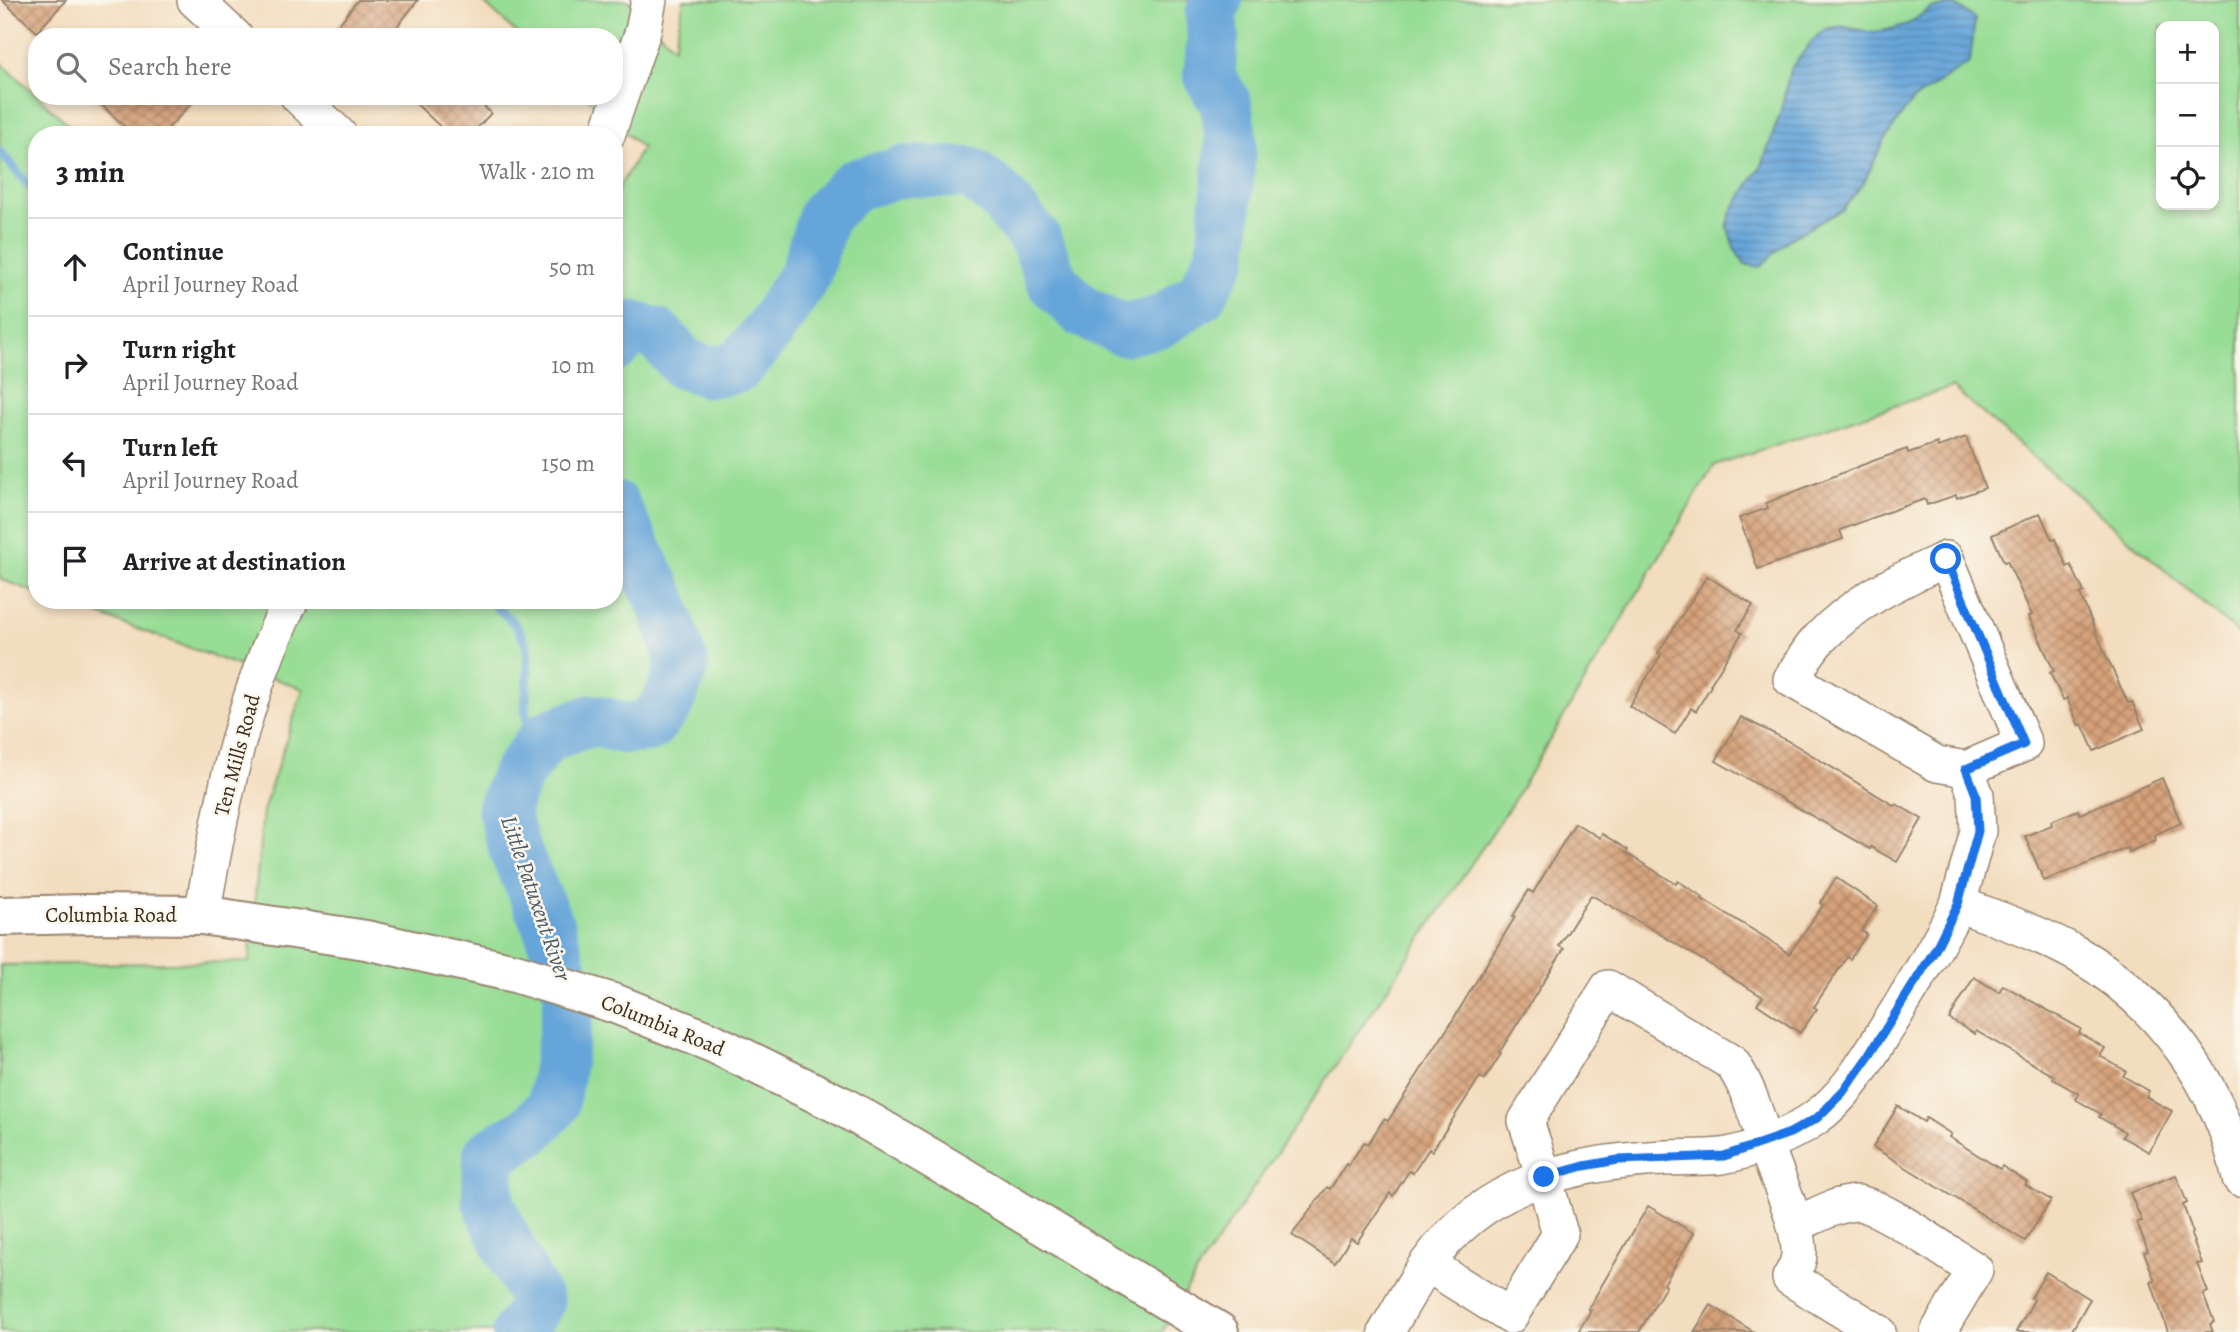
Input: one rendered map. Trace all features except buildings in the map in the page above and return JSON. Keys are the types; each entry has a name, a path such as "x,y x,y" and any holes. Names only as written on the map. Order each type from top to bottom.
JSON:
{"main road":[{"name":"Columbia Road","path":"0,916 202,915 366,940 515,973 617,1004 713,1043 842,1106 1219,1332"}],"street":[{"path":"195,0 225,28"},
{"path":"623,89 643,31 649,0"},
{"path":"308,105 330,126"},
{"path":"610,126 617,105"},
{"path":"1946,559 2024,744 1966,769 1937,764 1791,679 1817,641 1853,607 1891,584 1946,559"},
{"name":"Ten Mills Road","path":"202,915 223,800 251,695 287,609"},
{"path":"1387,1332 1427,1264 1472,1214 1505,1195 1544,1177 1584,1166 1618,1160 1724,1156 1790,1133 1817,1118 1843,1092 1870,1054 1935,950 1958,904 1978,831 1976,795 1966,769"},
{"path":"1958,904 2022,928 2076,954 2109,974 2140,1000 2164,1026 2208,1088 2236,1156 2240,1178"},
{"path":"1427,1264 1510,1316 1560,1234 1526,1121 1608,988 1732,1063 1752,1098 1765,1143 1795,1225 1799,1263 1790,1278 1878,1332"},
{"path":"1795,1225 1838,1206 1859,1203 1878,1208 1975,1270 1938,1332"}],"green space":[{"path":"481,0 628,0 674,47 684,0 2240,0 2240,635 1952,387 1714,465 1511,805 1198,1270 1162,1332 0,1332 0,965 249,962 263,811 303,689 83,609 623,609 623,181 642,148 623,130 623,126 618,126 596,105 623,105 623,28 511,28"},
{"path":"0,62 28,88 28,105 47,105 70,126 28,126 28,590 0,579"}],"water":[{"path":"1956,5 1975,19 1970,62 1912,101 1885,139 1863,184 1842,210 1789,239 1760,267 1745,264 1735,250 1727,226 1733,209 1762,165 1780,114 1790,70 1812,41 1825,29 1841,26 1870,32 1883,31 1908,24 1931,8"}],"waterway":[{"name":"Little Patuxent River","path":"623,338 634,327 657,334 684,364 710,372 738,367 767,333 805,275 824,215 854,185 906,171 970,173 996,192 1035,238 1054,284 1083,312 1123,330 1160,322 1201,295 1222,256 1231,138 1226,104 1209,76 1213,36 1211,14 1217,0"},
{"path":"0,152 28,185"},
{"name":"Little Patuxent River","path":"518,1332 538,1303 488,1201 489,1155 529,1131 553,1106 570,997 549,927 514,848 503,809 517,775 545,737 592,720 624,728 648,727 667,705 683,665 661,599 623,524"},
{"path":"499,609 515,624 527,645 525,710 533,752"}],"route":[{"path":"1544,1177 1618,1160 1724,1156 1765,1143 1817,1118 1843,1092 1870,1054 1935,950 1958,904 1978,831 1976,795 1966,769 2024,744 1946,559"}]}
